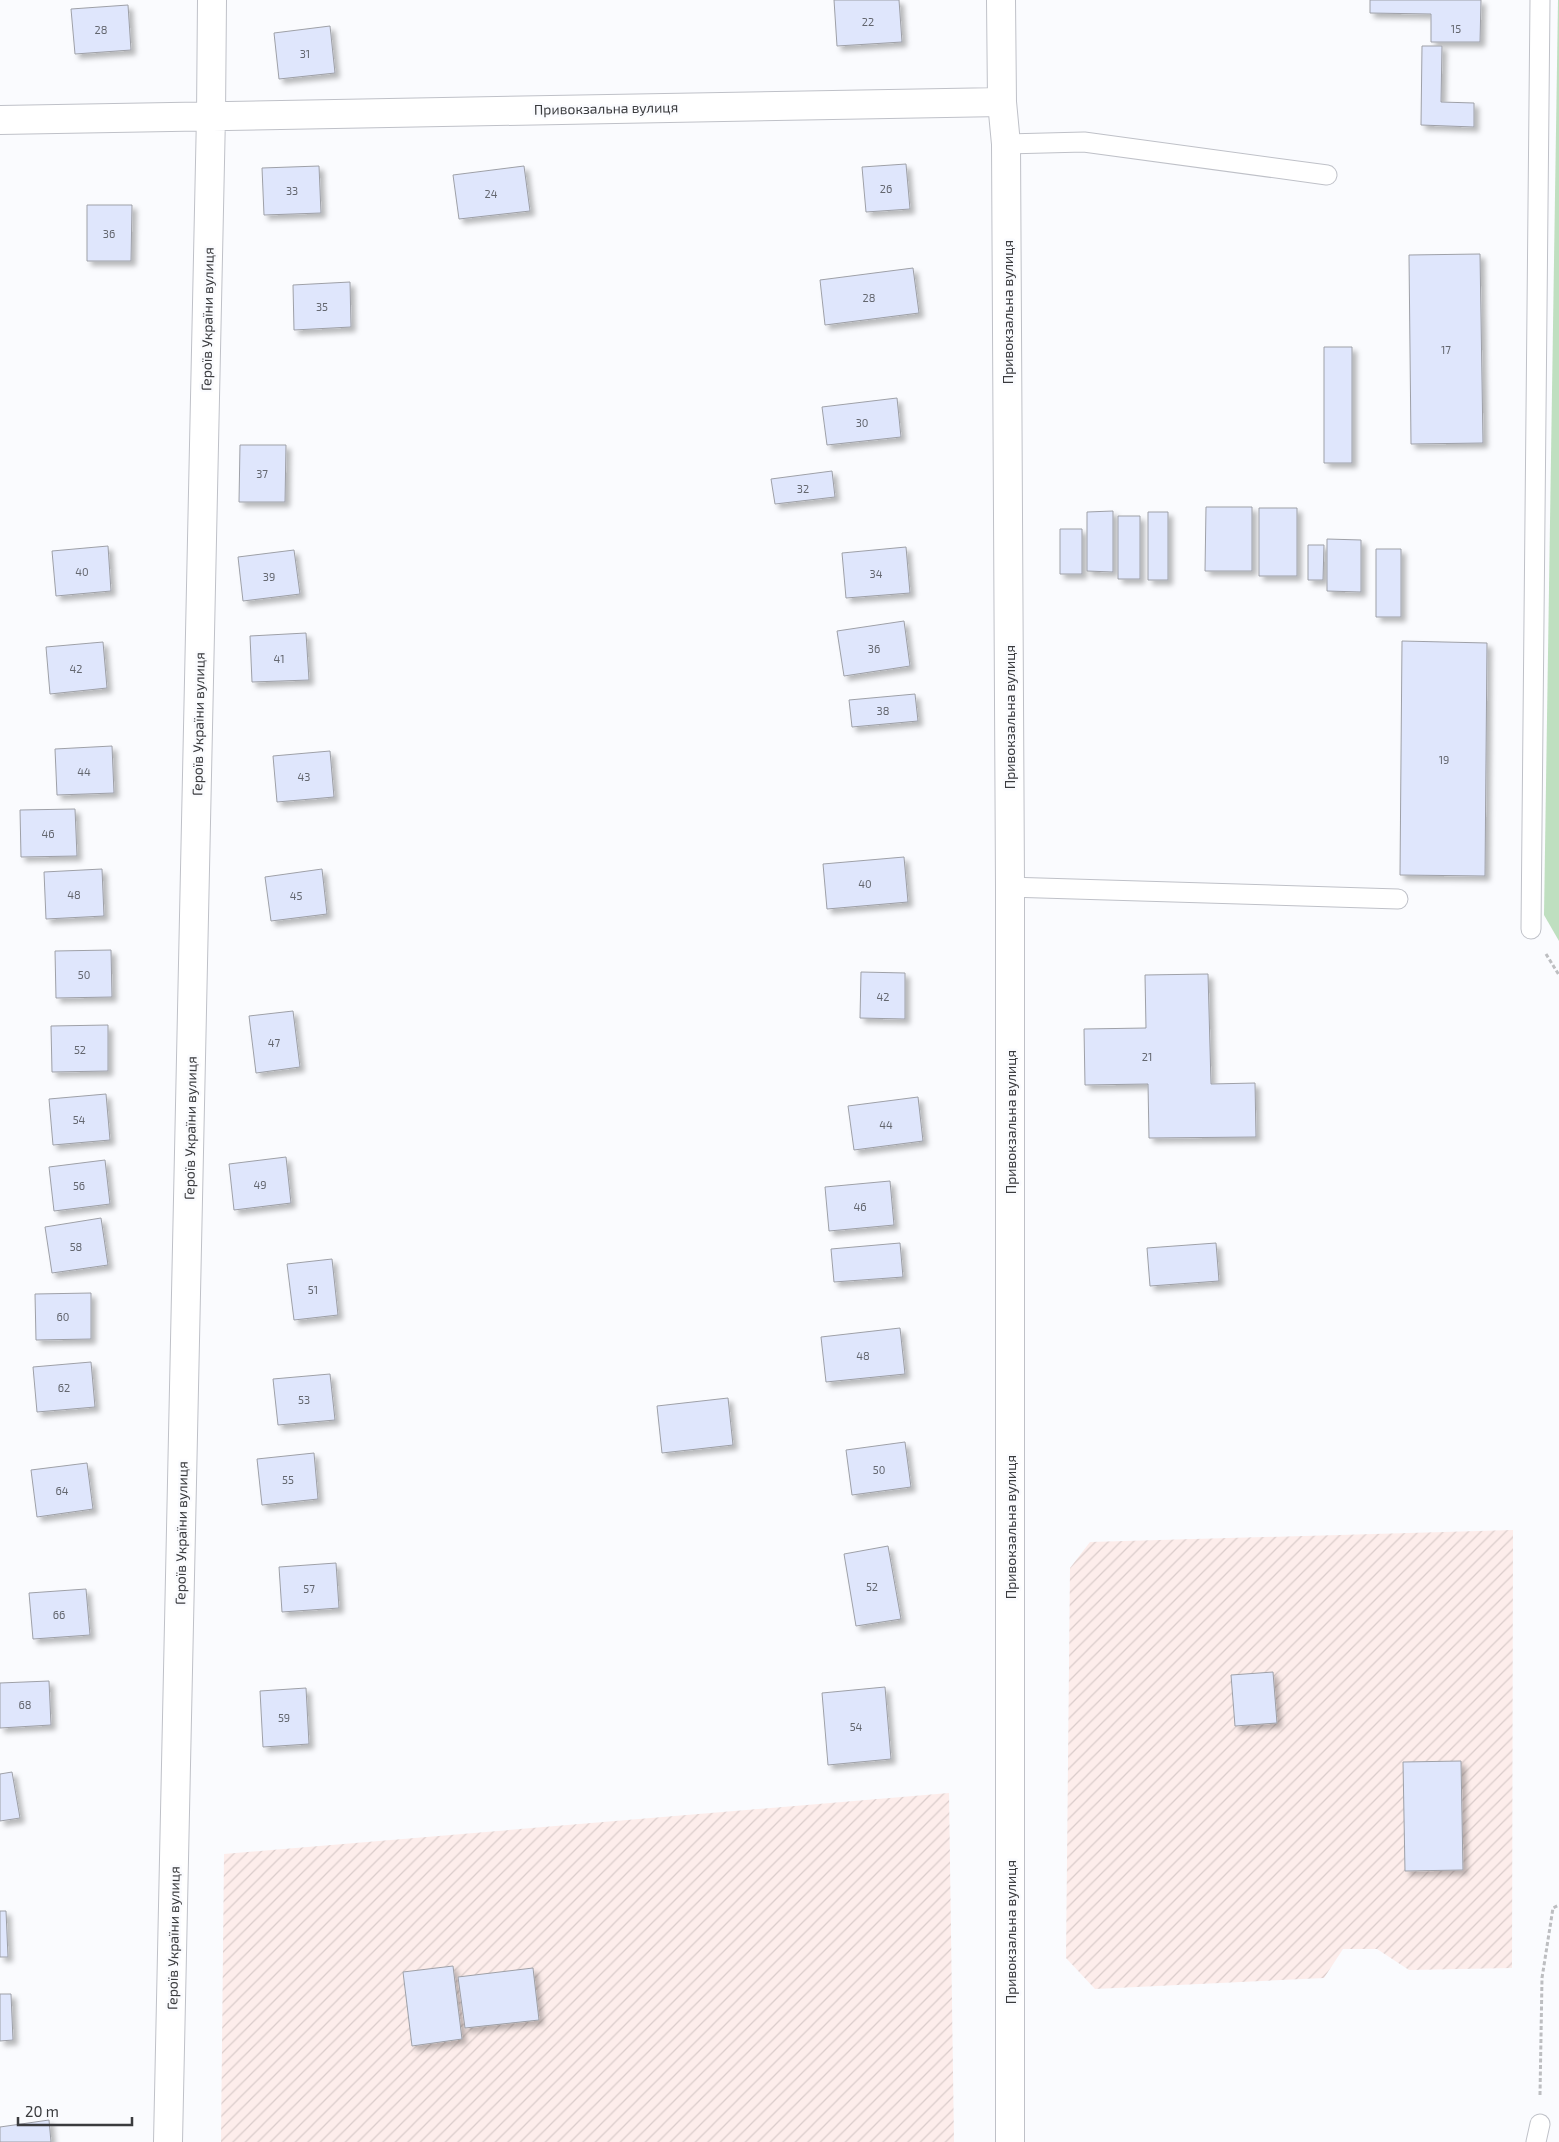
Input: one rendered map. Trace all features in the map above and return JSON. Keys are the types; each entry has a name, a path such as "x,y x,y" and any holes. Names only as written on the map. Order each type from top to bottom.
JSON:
{"street":[{"name":"Героїв України вулиця","path":"168,2142 212,0"},
{"name":"Привокзальна вулиця","path":"1002,0 1002,102 1006,144 1010,887 1010,2142"},
{"name":"Привокзальна вулиця","path":"211,115 1002,102"},
{"path":"0,120 211,115"}],"lane":[{"path":"1531,929 1540,0"},
{"path":"1006,144 1084,142 1327,175"},
{"path":"1010,887 1398,899"}],"path":[{"path":"1538,2133 1542,1978 1554,1908 1559,1904"}],"shaded area":[{"path":"1513,1530 1512,1968 1409,1970 1377,1949 1343,1949 1324,1978 1095,1989 1066,1958 1070,1568 1090,1542"},
{"path":"949,1793 954,2142 221,2142 224,1854"}],"green space":[{"path":"1559,0 1559,941 1544,915"}],"building":[{"path":"834,0 899,0 902,42 837,46"},
{"path":"1370,0 1481,0 1480,42 1431,42 1431,14 1370,13"},
{"path":"128,5 131,50 75,54 71,9"},
{"path":"330,26 335,73 279,79 274,33"},
{"path":"1422,46 1442,46 1441,102 1474,103 1474,127 1421,125"},
{"path":"906,164 910,209 866,212 862,167"},
{"path":"319,166 321,213 264,215 262,168"},
{"path":"524,166 530,211 459,219 453,175"},
{"path":"87,205 132,205 131,261 87,261"},
{"path":"1480,254 1483,443 1411,444 1409,255"},
{"path":"913,268 919,313 825,325 820,280"},
{"path":"350,282 351,327 294,330 293,285"},
{"path":"1324,347 1352,347 1352,463 1324,463"},
{"path":"897,398 901,437 827,445 822,407"},
{"path":"240,445 286,445 285,502 239,502"},
{"path":"832,471 835,497 775,504 771,479"},
{"path":"1206,507 1252,507 1252,571 1205,571"},
{"path":"1259,508 1297,508 1297,576 1259,576"},
{"path":"1113,511 1113,572 1087,571 1087,512"},
{"path":"1148,512 1168,512 1168,580 1148,580"},
{"path":"1118,516 1140,516 1140,579 1118,579"},
{"path":"1060,529 1082,529 1082,574 1060,574"},
{"path":"1327,539 1361,540 1361,592 1327,591"},
{"path":"1308,545 1324,545 1323,580 1308,580"},
{"path":"108,546 111,591 56,596 52,551"},
{"path":"906,547 910,593 846,598 842,553"},
{"path":"1376,549 1401,549 1401,617 1376,617"},
{"path":"294,550 300,594 243,601 238,557"},
{"path":"904,621 910,666 844,676 837,631"},
{"path":"306,633 309,680 252,682 250,636"},
{"path":"1402,641 1487,643 1485,876 1400,875"},
{"path":"103,642 107,688 50,694 46,647"},
{"path":"915,694 918,721 852,727 849,700"},
{"path":"112,746 114,793 57,795 55,749"},
{"path":"330,751 334,797 277,802 273,756"},
{"path":"75,809 77,856 21,857 20,810"},
{"path":"904,857 908,902 827,909 823,864"},
{"path":"102,869 104,916 46,919 44,872"},
{"path":"322,869 327,914 271,921 265,877"},
{"path":"111,950 112,997 56,998 55,951"},
{"path":"861,972 905,973 905,1019 860,1018"},
{"path":"1208,974 1211,1084 1255,1083 1256,1137 1149,1138 1148,1084 1085,1085 1084,1029 1146,1028 1145,975"},
{"path":"293,1011 300,1067 256,1073 249,1016"},
{"path":"108,1025 108,1071 52,1072 51,1026"},
{"path":"106,1094 110,1140 53,1145 49,1099"},
{"path":"918,1097 923,1141 854,1150 848,1106"},
{"path":"286,1157 291,1203 234,1210 229,1164"},
{"path":"105,1160 110,1204 54,1211 49,1167"},
{"path":"890,1181 894,1225 829,1231 825,1187"},
{"path":"101,1218 108,1265 52,1273 45,1227"},
{"path":"900,1243 903,1277 834,1282 831,1249"},
{"path":"1216,1243 1219,1281 1150,1286 1147,1248"},
{"path":"332,1259 338,1315 294,1320 287,1264"},
{"path":"91,1293 91,1339 36,1340 35,1294"},
{"path":"900,1328 905,1374 826,1382 821,1337"},
{"path":"91,1362 95,1407 37,1412 33,1367"},
{"path":"330,1374 335,1420 278,1425 273,1379"},
{"path":"728,1398 733,1445 662,1453 657,1406"},
{"path":"905,1442 911,1487 852,1495 846,1450"},
{"path":"314,1453 318,1499 262,1505 257,1459"},
{"path":"87,1463 93,1509 37,1517 31,1470"},
{"path":"888,1546 901,1619 856,1626 844,1554"},
{"path":"336,1563 339,1608 282,1612 279,1567"},
{"path":"86,1589 90,1635 33,1639 29,1593"},
{"path":"1273,1672 1277,1723 1235,1726 1231,1675"},
{"path":"49,1681 51,1725 0,1728 0,1683"},
{"path":"885,1687 891,1759 828,1765 822,1693"},
{"path":"306,1688 309,1744 263,1747 260,1691"},
{"path":"1461,1761 1463,1870 1405,1871 1403,1762"},
{"path":"12,1772 20,1818 0,1821 0,1774"},
{"path":"0,1911 6,1911 8,1957 0,1957"},
{"path":"453,1966 462,2039 412,2046 403,1972"},
{"path":"533,1968 539,2020 465,2028 458,1977"},
{"path":"0,1994 11,1994 13,2040 0,2041"},
{"path":"49,2120 51,2142 0,2142 0,2127"}]}
